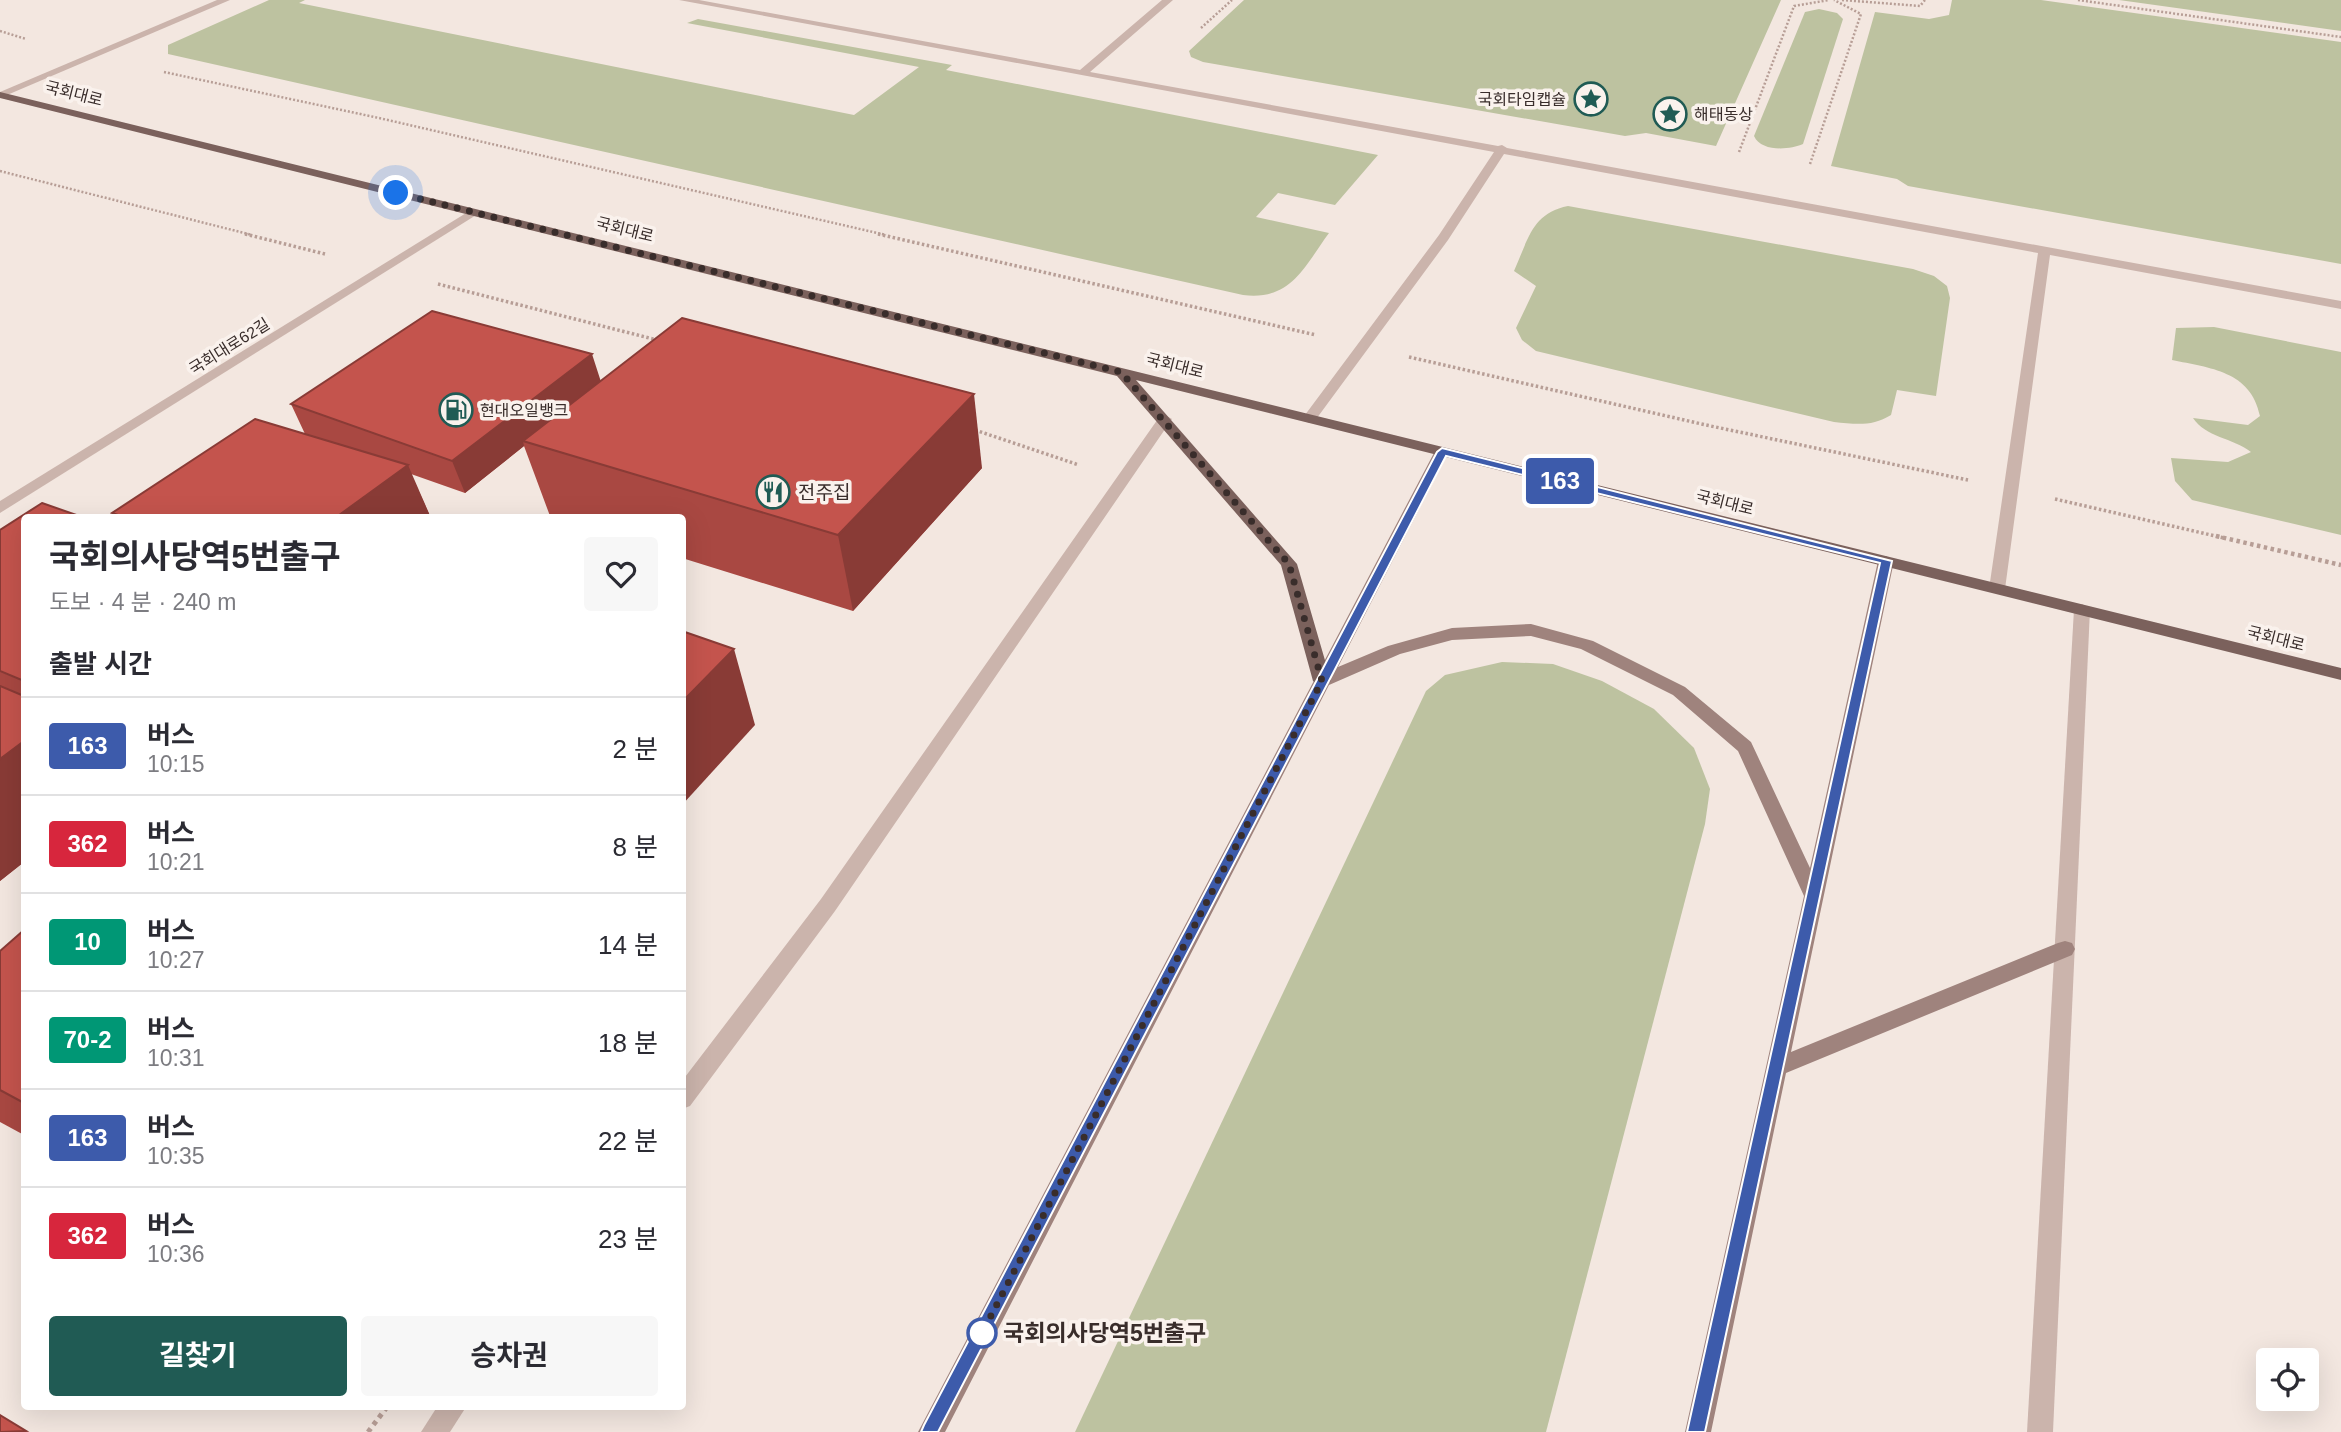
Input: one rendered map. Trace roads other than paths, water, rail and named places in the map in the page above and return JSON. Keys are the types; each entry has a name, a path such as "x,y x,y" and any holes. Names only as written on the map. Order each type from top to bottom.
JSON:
{"main road":[{"name":"국회대로","path":"1,95 2341,674"},
{"path":"1121,372 1165,419 1289,564 1322,681"},
{"path":"931,1432 1442,452"},
{"path":"1698,1432 1886,561"},
{"path":"1322,681 1394,650 1452,634 1531,630 1587,645 1679,691 1745,747 1814,897"},
{"path":"1777,1067 2065,949"}],"street":[{"path":"1,95 225,0"},
{"path":"684,0 1502,148 2341,305"},
{"path":"1083,73 1168,0"},
{"path":"1310,419 1444,237 1502,148"},
{"name":"국회대로62길","path":"0,508 475,212"},
{"path":"1997,589 2045,251"},
{"path":"686,1094 828,905 1165,419"},
{"path":"2040,1432 2082,610"},
{"path":"434,1432 451,1410"}],"place":[{"name":"국회타임캡슐","path":"1591,99"},
{"name":"해태동상","path":"1670,114"},
{"name":"현대오일뱅크","path":"456,410"},
{"name":"전주집","path":"773,492"},
{"name":"국회의사당역5번출구","path":"982,1333"}]}
